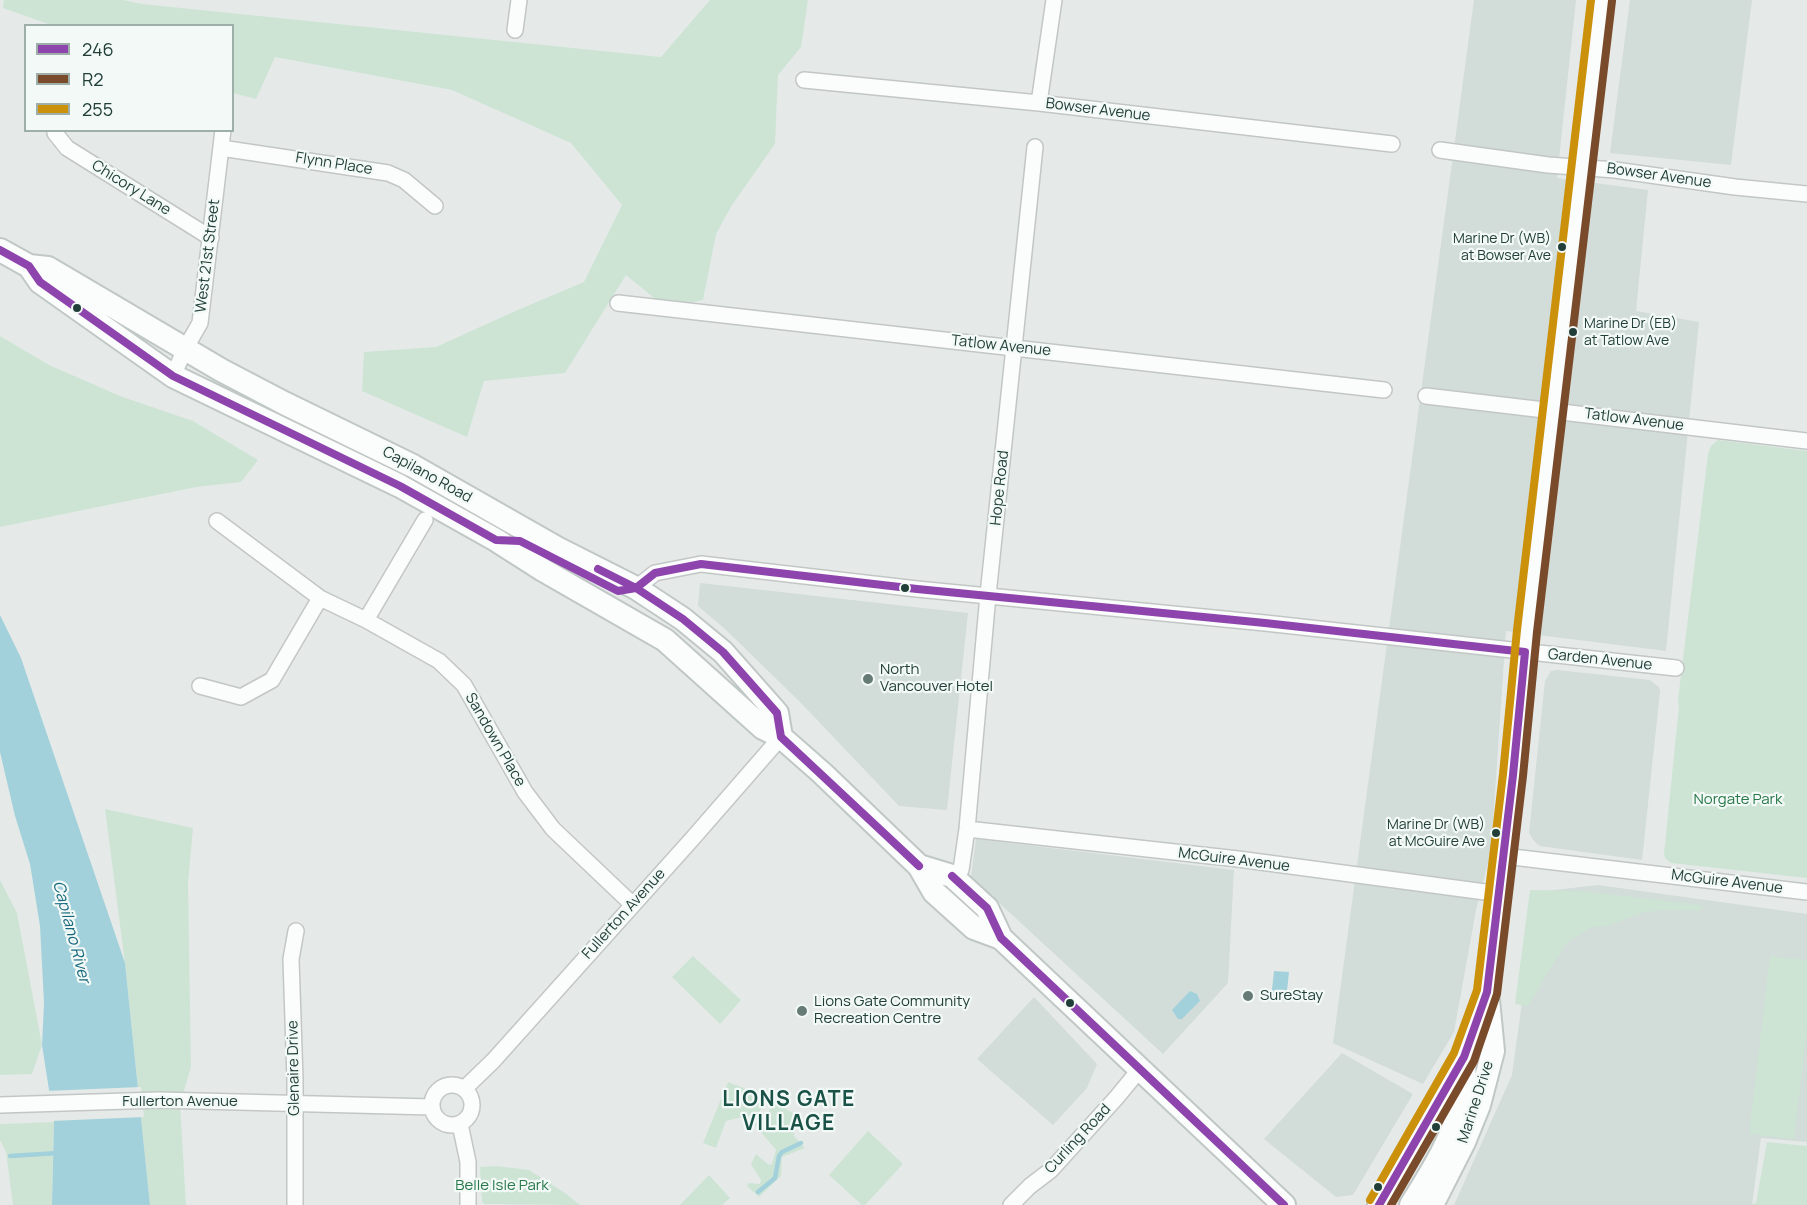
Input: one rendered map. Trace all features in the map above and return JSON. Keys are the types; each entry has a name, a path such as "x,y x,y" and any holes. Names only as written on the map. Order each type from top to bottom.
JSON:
{"main road":[{"name":"Marine Drive","path":"1379,1205 1464,1057 1487,992 1602,0"},
{"name":"Capilano Road","path":"0,250 29,267 40,282 173,376 400,486 665,640 763,728 781,736 919,866 934,892 974,928 1001,938"},
{"name":"Capilano Road","path":"29,267 48,268 185,349 284,403 413,466 557,548 636,588 683,619 723,652 777,713 781,736"},
{"path":"496,540 520,541 618,591 636,588"},
{"path":"919,866 952,876"},
{"name":"Capilano Road","path":"952,876 987,908 1001,938 1284,1205"},
{"name":"Marine Drive","path":"1427,1205 1468,1133 1479,1106 1493,1051 1487,992"},
{"path":"1427,1205 1438,1161 1460,1109 1464,1089 1464,1057"}],"street":[{"path":"515,30 519,0"},
{"path":"1039,103 1054,0"},
{"name":"Bowser Avenue","path":"804,80 1039,103 1392,144"},
{"name":"West 21st Street","path":"173,376 200,323 223,132"},
{"name":"Chicory Lane","path":"55,133 68,148 211,238"},
{"name":"Hope Road","path":"952,876 961,870 967,829 988,595 1035,147"},
{"name":"Flynn Place","path":"221,148 388,173 404,180 435,206"},
{"name":"Bowser Avenue","path":"1440,150 1548,165 1615,170 1735,187 1807,194"},
{"name":"Tatlow Avenue","path":"618,303 1384,390"},
{"name":"Tatlow Avenue","path":"1426,396 1807,441"},
{"path":"366,620 424,520"},
{"name":"Sandown Place","path":"217,521 320,598 366,620 439,661 464,685 525,792 553,829 633,905"},
{"name":"Garden Avenue","path":"636,588 656,573 701,564 917,589 1676,668"},
{"path":"200,686 241,697 272,680 320,598"},
{"name":"Fullerton Avenue","path":"465,1088 493,1061 781,736"},
{"name":"McGuire Avenue","path":"967,829 1238,859 1500,894"},
{"name":"McGuire Avenue","path":"1504,856 1807,892"},
{"name":"Glenaire Drive","path":"295,1205 291,959 296,931"},
{"name":"Curling Road","path":"1011,1205 1051,1170 1140,1069"},
{"path":"452,1084 465,1088 473,1104 469,1116 460,1124 448,1125 437,1119 432,1107 435,1094 445,1085 452,1084"},
{"name":"Fullerton Avenue","path":"0,1105 159,1100 432,1107"},
{"path":"460,1124 468,1162 468,1205"}],"shaded area":[{"path":"1474,0 1576,0 1557,178 1648,190 1636,311 1699,322 1666,651 1506,631 1491,851 1476,910 1454,1032 1423,1084 1333,1043"},
{"path":"1630,0 1752,0 1731,165 1610,153"},
{"name":"North Vancouver Hotel","path":"700,583 968,613 947,810 899,806 801,703 724,628 698,606"},
{"path":"1551,671 1650,680 1659,687 1642,860 1540,846 1529,833 1545,681"},
{"path":"976,839 1234,870 1228,983 1163,1054 971,877"},
{"path":"1598,885 1807,914 1807,1142 1761,1138 1752,1205 1454,1205 1512,1075 1537,892"},
{"path":"1034,997 1097,1064 1087,1088 1053,1125 977,1059"},
{"path":"1342,1053 1413,1094 1353,1195 1336,1197 1264,1139"}],"green space":[{"path":"4,0 123,0 142,4 661,57 710,0 808,0 801,47 778,75 775,144 732,205 716,234 703,300 665,307 626,275 565,373 484,381 467,437 362,391 364,352 436,347 584,282 622,205 571,143 452,90 275,57 256,99 234,93 234,24 48,24 3,8"},
{"path":"0,336 49,365 120,396 193,421 258,460 241,482 196,487 0,527"},
{"name":"Norgate Park","path":"1718,440 1807,451 1807,878 1671,863 1664,854 1678,700 1708,454 1711,446"},
{"path":"105,809 193,828 188,883 191,1067 180,1104 186,1205 150,1205 125,963"},
{"path":"0,880 17,913 42,1045 32,1074 0,1075"},
{"path":"1530,890 1581,891 1702,905 1700,911 1645,912 1604,927 1592,927 1566,943 1528,1006 1515,1004"},
{"path":"693,956 741,1000 720,1024 672,977"},
{"path":"1770,956 1807,960 1807,1028 1794,1139 1749,1134"},
{"path":"728,1082 767,1097 759,1113 726,1121 716,1148 703,1143"},
{"path":"774,1102 796,1115 794,1136 805,1148 782,1157 781,1176 759,1197 747,1186 748,1183 760,1184 761,1180 751,1164 756,1154 769,1165 772,1164 776,1150 754,1124 764,1120"},
{"path":"54,1122 52,1205 13,1205 6,1152 0,1140 0,1124"},
{"path":"868,1131 903,1164 865,1205 862,1205 829,1175"},
{"path":"1767,1142 1807,1146 1807,1205 1749,1205 1756,1203"},
{"name":"Belle Isle Park","path":"496,1166 529,1170 580,1205 484,1204 480,1167"},
{"path":"709,1175 730,1198 722,1205 680,1205"}],"water":[{"name":"Capilano River","path":"0,615 21,658 125,963 150,1205 52,1205 54,1122 42,1045 44,1003 40,926 30,864 15,816 0,752"},
{"path":"1274,971 1289,972 1286,1001 1271,999"},
{"path":"1190,991 1197,994 1200,1001 1182,1019 1178,1019 1172,1010"}],"pier":[{"path":"141,1087 144,1117 51,1121 46,1091"}],"waterway":[{"path":"758,1192 775,1178 779,1156 782,1152 801,1143"},
{"path":"10,1156 58,1153"}],"transit line":[{"name":"255","path":"1370,1200 1454,1053 1477,990 1591,0"},
{"name":"R2","path":"1391,1205 1474,1061 1497,994 1523,776 1537,632 1612,1"},
{"name":"246","path":"0,250 29,266 40,282 173,376 400,486 496,540 520,541 618,591 636,588 655,573 701,564 917,589 1265,623 1525,652 1487,992 1464,1057 1379,1205"},
{"name":"246","path":"598,569 636,588 683,619 723,652 777,713 781,737 919,866"},
{"name":"246","path":"952,876 987,908 1001,938 1284,1205"}],"place":[{"name":"Marine Dr (WB) at Bowser Ave","path":"1562,247"},
{"name":"Marine Dr (EB) at Tatlow Ave","path":"1573,332"},
{"name":"North Vancouver Hotel","path":"868,679"},
{"name":"Marine Dr (WB) at McGuire Ave","path":"1496,833"},
{"name":"SureStay","path":"1248,996"},
{"name":"Lions Gate Community Recreation Centre","path":"802,1011"}],"district":[{"name":"LIONS GATE VILLAGE","path":"789,1112"}]}
